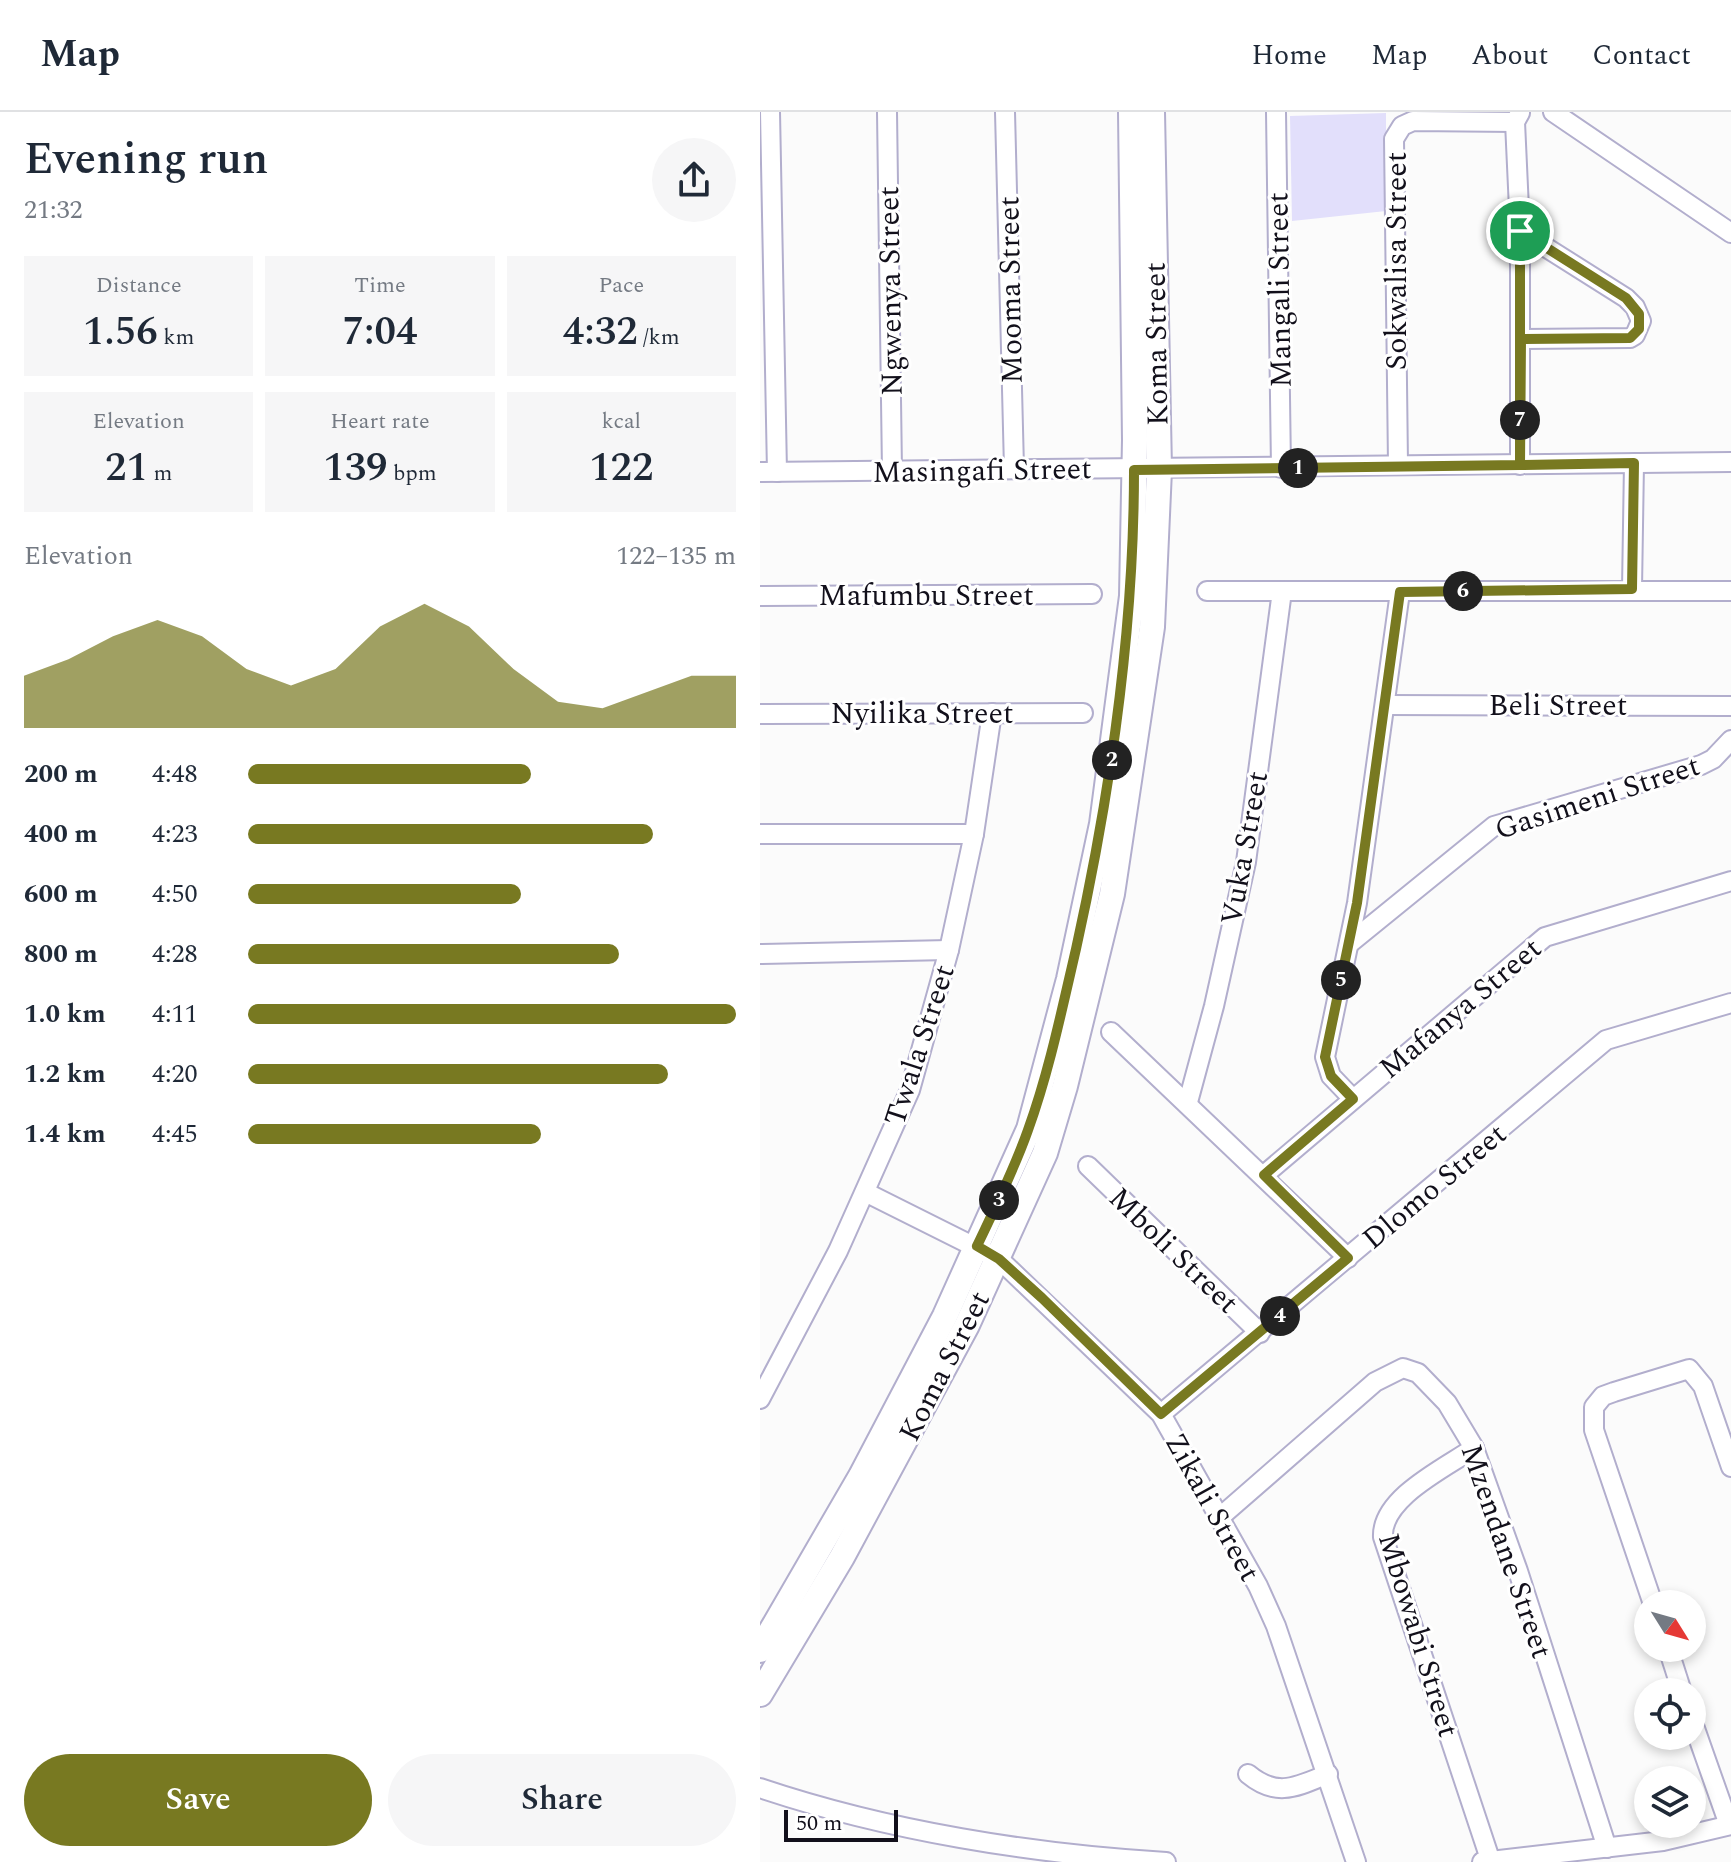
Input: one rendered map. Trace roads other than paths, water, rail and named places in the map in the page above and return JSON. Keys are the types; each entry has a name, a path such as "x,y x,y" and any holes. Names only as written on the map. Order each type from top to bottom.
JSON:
{"main road":[{"name":"Koma Street","path":"760,1650 900,1405 977,1246 1029,1129 1048,1062 1095,866 1132,596 1131,112"},
{"name":"Koma Street","path":"760,1694 810,1614 904,1444 999,1259 1045,1153 1055,1122 1112,894 1152,627 1159,470 1152,112"}],"street":[{"path":"768,472 770,112"},
{"name":"Ngwenya Street","path":"887,112 892,471"},
{"name":"Mooma Street","path":"1005,112 1014,468"},
{"name":"Mangali Street","path":"1276,112 1281,468"},
{"path":"1553,112 1731,233"},
{"path":"1518,117 1520,465"},
{"name":"Sokwalisa Street","path":"1398,464 1394,139 1402,126 1413,121 1518,117"},
{"path":"1520,231 1626,298 1635,307 1641,321 1635,335 1630,338 1521,339"},
{"name":"Masingafi Street","path":"768,472 1731,462"},
{"path":"1632,589 1634,463"},
{"path":"1207,591 1731,591"},
{"name":"Vuka Street","path":"1188,1102 1214,1006 1246,862 1282,591"},
{"path":"1353,1099 1331,1076 1325,1057 1350,943 1400,592"},
{"name":"Mafumbu Street","path":"760,596 1092,594"},
{"name":"Beli Street","path":"1386,705 1731,706"},
{"name":"Twala Street","path":"760,1399 811,1306 910,1090 949,950 974,834 992,713"},
{"name":"Nyilika Street","path":"760,714 1083,713"},
{"name":"Gasimeni Street","path":"1350,943 1494,826 1701,765 1713,759 1731,740"},
{"path":"760,834 974,834"},
{"name":"Mafanya Street","path":"1264,1175 1550,933 1731,881"},
{"path":"760,954 949,950"},
{"name":"Dlomo Street","path":"1161,1414 1606,1040 1731,1003"},
{"path":"1111,1032 1188,1102 1348,1258"},
{"name":"Mboli Street","path":"1088,1166 1260,1333"},
{"name":"Zikali Street","path":"865,1192 999,1259 1161,1414 1258,1586 1276,1626 1356,1862"},
{"name":"Mzendane Street","path":"1219,1518 1375,1382 1403,1368 1418,1373 1458,1418 1474,1448 1518,1571 1607,1848"},
{"path":"1648,1590 1594,1430 1594,1407 1603,1396 1689,1369 1703,1386 1731,1467"},
{"name":"Mbowabi Street","path":"1474,1448 1391,1508 1382,1525 1383,1537 1491,1862"},
{"path":"1479,1862 1663,1841 1730,1825 1703,1750"},
{"path":"1248,1774 1263,1786 1277,1790 1328,1774"},
{"path":"760,1788 942,1834 1120,1861 1166,1862"}]}
